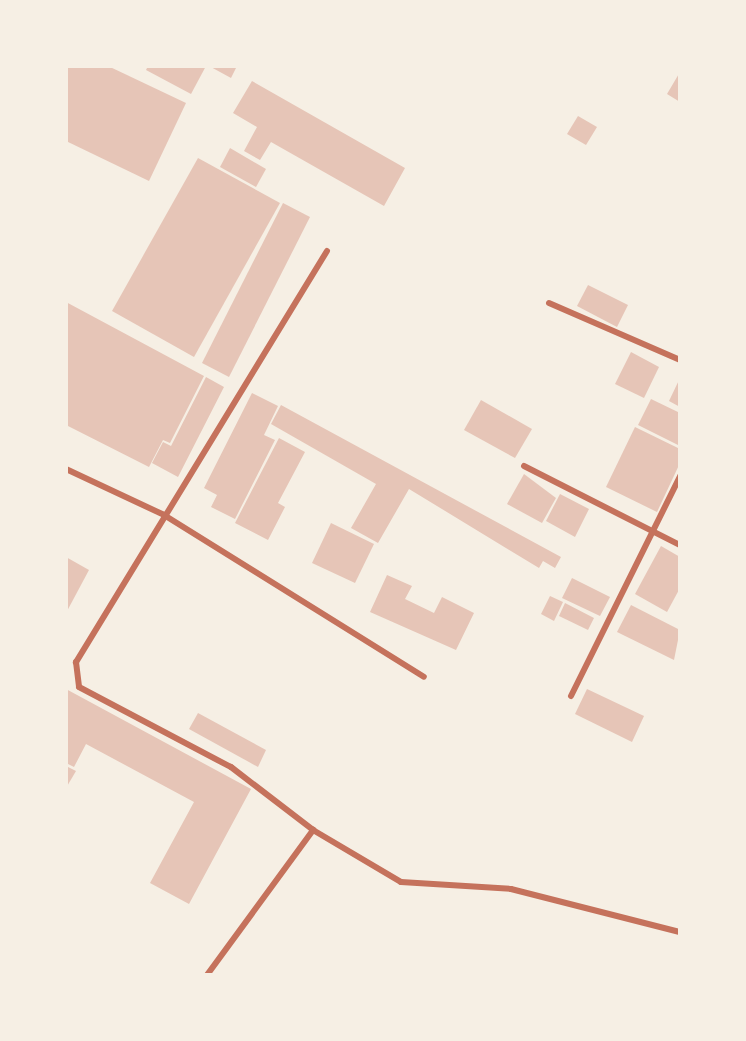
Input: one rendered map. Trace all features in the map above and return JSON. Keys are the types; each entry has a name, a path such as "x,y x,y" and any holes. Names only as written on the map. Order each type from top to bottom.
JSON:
{"street":[{"path":"327,251 76,662 79,687 231,767 313,830 400,882 511,888 680,932"},
{"path":"549,303 680,360"},
{"path":"525,466 680,545"},
{"path":"66,469 164,515 424,677"},
{"path":"571,696 680,476"},
{"path":"207,975 313,830"}],"building":[{"path":"66,66 108,66 186,103 149,181 66,141"},
{"path":"148,66 206,66 191,94 146,70"},
{"path":"209,66 237,66 231,78"},
{"path":"680,72 680,102 667,94"},
{"path":"252,81 405,168 384,206 271,142 260,160 244,151 257,127 233,113"},
{"path":"578,116 597,127 586,145 567,134"},
{"path":"230,148 266,169 256,187 220,167"},
{"path":"198,158 280,203 194,357 112,311"},
{"path":"283,203 310,217 229,377 202,363"},
{"path":"588,285 628,305 617,327 577,306"},
{"path":"66,302 204,376 170,443 163,440 149,467 66,425"},
{"path":"631,352 659,367 644,398 615,384"},
{"path":"206,377 224,387 178,477 152,463 163,442 171,446"},
{"path":"680,378 680,407 669,401"},
{"path":"252,393 278,406 264,435 275,440 235,519 211,507 217,495 204,488"},
{"path":"651,399 680,413 680,446 638,425"},
{"path":"481,400 532,429 515,458 464,430"},
{"path":"281,405 561,557 555,568 543,561 539,568 409,489 378,543 351,528 376,484 271,424"},
{"path":"635,427 680,449 680,463 657,512 606,487"},
{"path":"279,438 305,452 278,503 285,507 268,540 235,523"},
{"path":"524,474 556,498 542,523 507,504"},
{"path":"560,494 589,509 575,537 546,521"},
{"path":"331,523 374,544 355,583 312,563"},
{"path":"661,546 680,557 680,588 667,612 635,594"},
{"path":"66,557 89,570 66,613"},
{"path":"387,575 412,586 405,599 434,613 442,597 474,613 456,650 370,612"},
{"path":"572,578 610,597 600,616 562,598"},
{"path":"550,596 563,602 554,621 541,614"},
{"path":"565,603 594,618 588,630 559,616"},
{"path":"631,605 680,630 674,660 617,632"},
{"path":"66,689 251,789 189,904 150,883 194,802 86,744 74,767 66,763"},
{"path":"587,689 644,716 632,742 575,714"},
{"path":"198,713 266,750 258,767 189,729"},
{"path":"66,766 76,771 66,788"}]}
